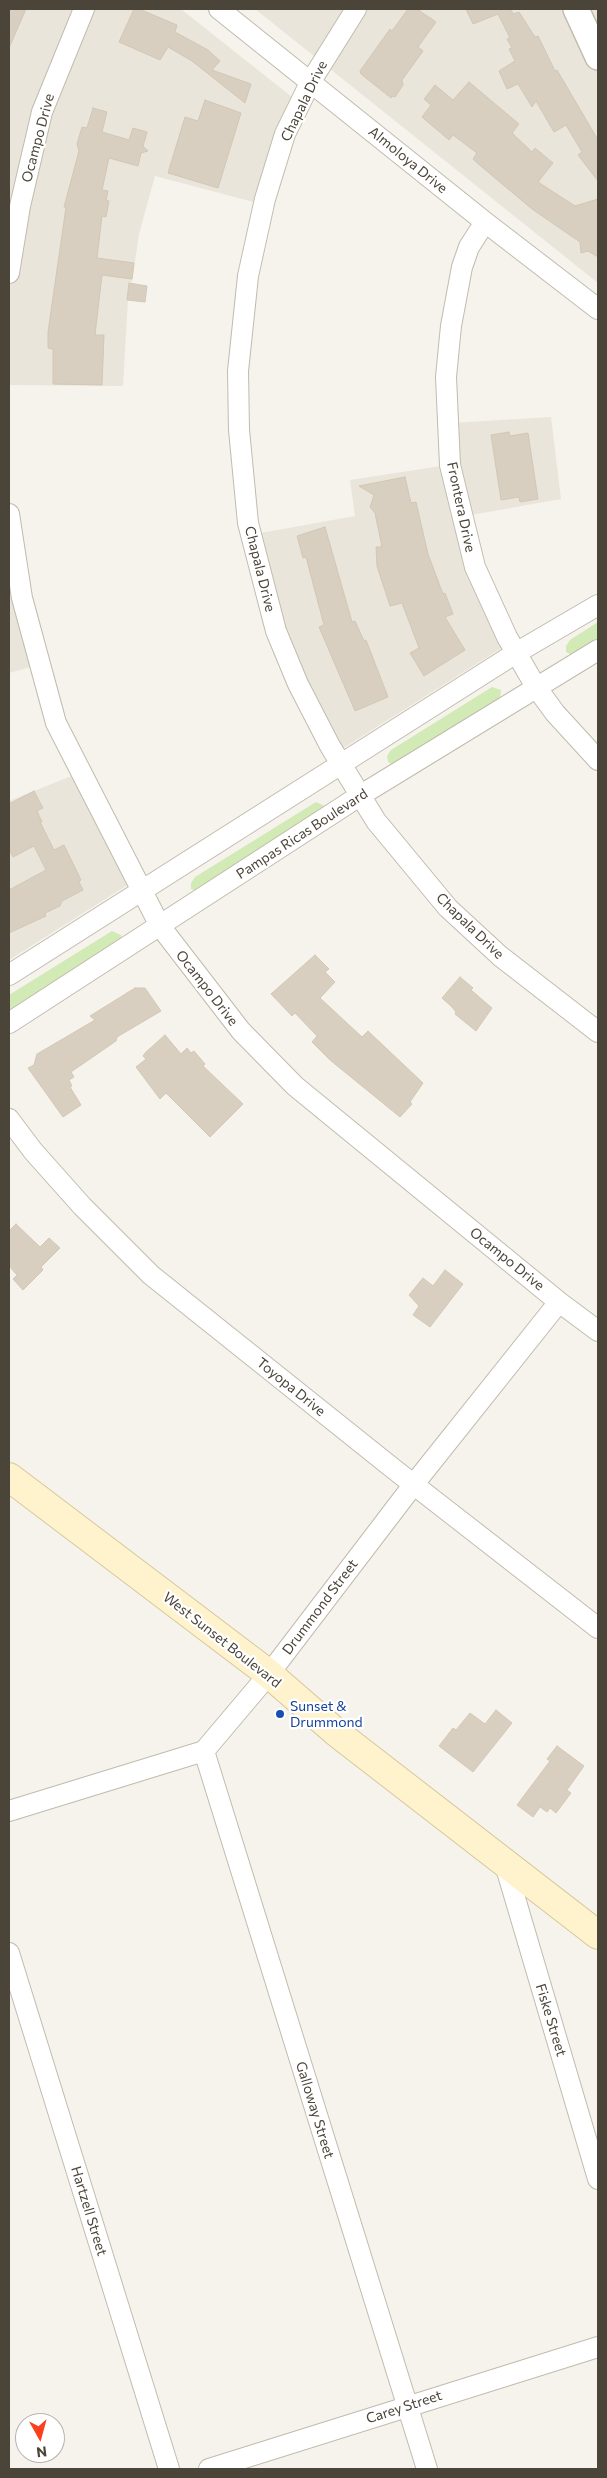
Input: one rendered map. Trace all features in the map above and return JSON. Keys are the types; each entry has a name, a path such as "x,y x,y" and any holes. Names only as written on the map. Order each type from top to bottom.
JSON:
{"main road":[{"name":"West Sunset Boulevard","path":"9,1477 269,1674 337,1733 598,1935"}],"street":[{"name":"Ocampo Drive","path":"9,272 20,206 42,112 84,9"},
{"name":"Almoloya Drive","path":"219,9 485,222 598,309"},
{"name":"Chapala Drive","path":"356,9 311,81 285,134 265,199 248,276 238,371 239,430 248,523 276,631 298,684 341,764 376,821 448,908 500,956 598,1032"},
{"path":"576,9 598,57"},
{"name":"Frontera Drive","path":"485,222 469,247 462,267 451,326 446,377 450,465 474,568 516,653 536,688 555,713 598,760"},
{"name":"Ocampo Drive","path":"9,514 22,598 56,723 160,926 241,1031 295,1086 559,1302 598,1331"},
{"path":"9,975 516,653 598,605"},
{"name":"Pampas Ricas Boulevard","path":"9,1023 361,795 598,650"},
{"name":"Toyopa Drive","path":"9,1119 32,1151 82,1206 151,1275 598,1628"},
{"name":"Drummond Street","path":"204,1751 269,1674 414,1484 559,1302"},
{"path":"9,1811 204,1751"},
{"name":"Galloway Street","path":"204,1751 427,2469"},
{"name":"Fiske Street","path":"504,1861 598,2179"},
{"name":"Hartzell Street","path":"9,1953 169,2469"},
{"name":"Carey Street","path":"210,2469 598,2347"}],"shaded area":[{"path":"9,9 181,9 302,105 261,204 155,176 139,234 132,282 129,282 123,386 9,385"},
{"path":"255,9 598,9 598,283"},
{"path":"551,417 561,499 460,517 508,644 334,754 290,671 255,534 355,516 350,480 454,464 451,423"},
{"path":"9,505 38,665 9,673"},
{"path":"79,773 137,879 9,960 9,801"}],"green space":[{"path":"598,622 598,640 572,655 566,652 566,646 570,640"},
{"path":"492,687 501,690 500,699 393,765 388,762 387,756 391,750"},
{"path":"316,802 325,806 326,810 196,891 191,889 191,883 195,877"},
{"path":"112,931 121,935 122,940 9,1013 9,995"}],"building":[{"path":"9,9 26,9 9,48"},
{"path":"134,9 139,9 177,25 175,32 208,50 220,61 212,70 251,84 245,103 192,61 168,47 160,60 119,42"},
{"path":"408,9 417,9 436,22 418,47 423,51 402,80 403,85 395,97 391,98 361,74 360,71 390,29 392,31"},
{"path":"466,9 511,9 513,14 519,12 535,37 538,36 555,71 557,70 598,140 598,181 578,155 582,152 566,125 554,132 536,101 532,107 518,84 507,89 499,71 515,61 509,49 512,48 507,39 510,38 498,14 473,24"},
{"path":"469,82 519,124 512,133 532,152 535,148 553,163 538,182 575,206 598,199 598,257 588,251 581,253 580,242 532,209 476,162 473,159 477,153 453,135 449,140 422,117 431,105 424,99 435,85 453,100"},
{"path":"205,100 241,113 218,188 168,173 185,117 198,121"},
{"path":"93,108 107,112 102,132 129,140 133,128 147,132 143,146 148,151 141,153 138,166 109,158 102,190 108,191 106,200 109,201 106,217 102,216 97,258 134,263 132,279 102,275 95,335 104,335 102,385 53,384 53,349 48,348 48,332 66,207 64,207 79,151 77,144 82,127 87,128"},
{"path":"129,283 147,286 145,302 127,300"},
{"path":"509,432 510,436 528,433 538,499 520,502 519,497 501,500 491,435"},
{"path":"405,477 411,503 416,502 428,554 443,594 445,593 453,614 445,617 465,650 424,676 410,653 419,648 402,603 390,606 377,566 376,547 382,547 375,513 370,507 374,495 359,486"},
{"path":"325,527 352,622 355,621 364,641 366,640 388,697 355,711 319,627 324,625 306,557 303,558 297,536"},
{"path":"34,791 43,808 37,811 42,822 40,822 54,850 64,845 81,880 79,882 83,890 62,901 60,906 45,913 46,916 9,933 9,890 46,870 34,846 13,857 9,849 9,804"},
{"path":"315,955 329,969 325,972 335,982 320,998 362,1037 368,1031 423,1083 410,1102 412,1104 400,1117 330,1060 312,1042 317,1036 295,1013 292,1016 271,994"},
{"path":"460,977 473,988 471,990 492,1008 476,1031 455,1014 456,1012 452,1007 442,998"},
{"path":"135,988 145,988 161,1011 117,1037 116,1041 71,1072 74,1077 69,1080 72,1086 70,1087 81,1105 63,1117 28,1068 34,1065 37,1054 95,1020 90,1016"},
{"path":"165,1035 181,1054 187,1048 191,1053 194,1051 205,1064 203,1066 243,1104 210,1137 166,1093 160,1099 136,1067 146,1059 143,1056 146,1052"},
{"path":"16,1224 40,1247 49,1238 60,1248 41,1267 43,1270 23,1290 13,1279 17,1275 9,1266 9,1231"},
{"path":"445,1270 463,1284 430,1327 413,1315 419,1306 409,1295 423,1278 433,1286"},
{"path":"496,1710 512,1723 473,1772 439,1746 453,1728 456,1730 470,1713 485,1724"},
{"path":"557,1746 584,1766 567,1790 571,1793 556,1813 550,1808 547,1812 540,1807 533,1817 517,1805 550,1761 547,1759"}],"place":[{"name":"Sunset & Drummond","path":"280,1714"}]}
